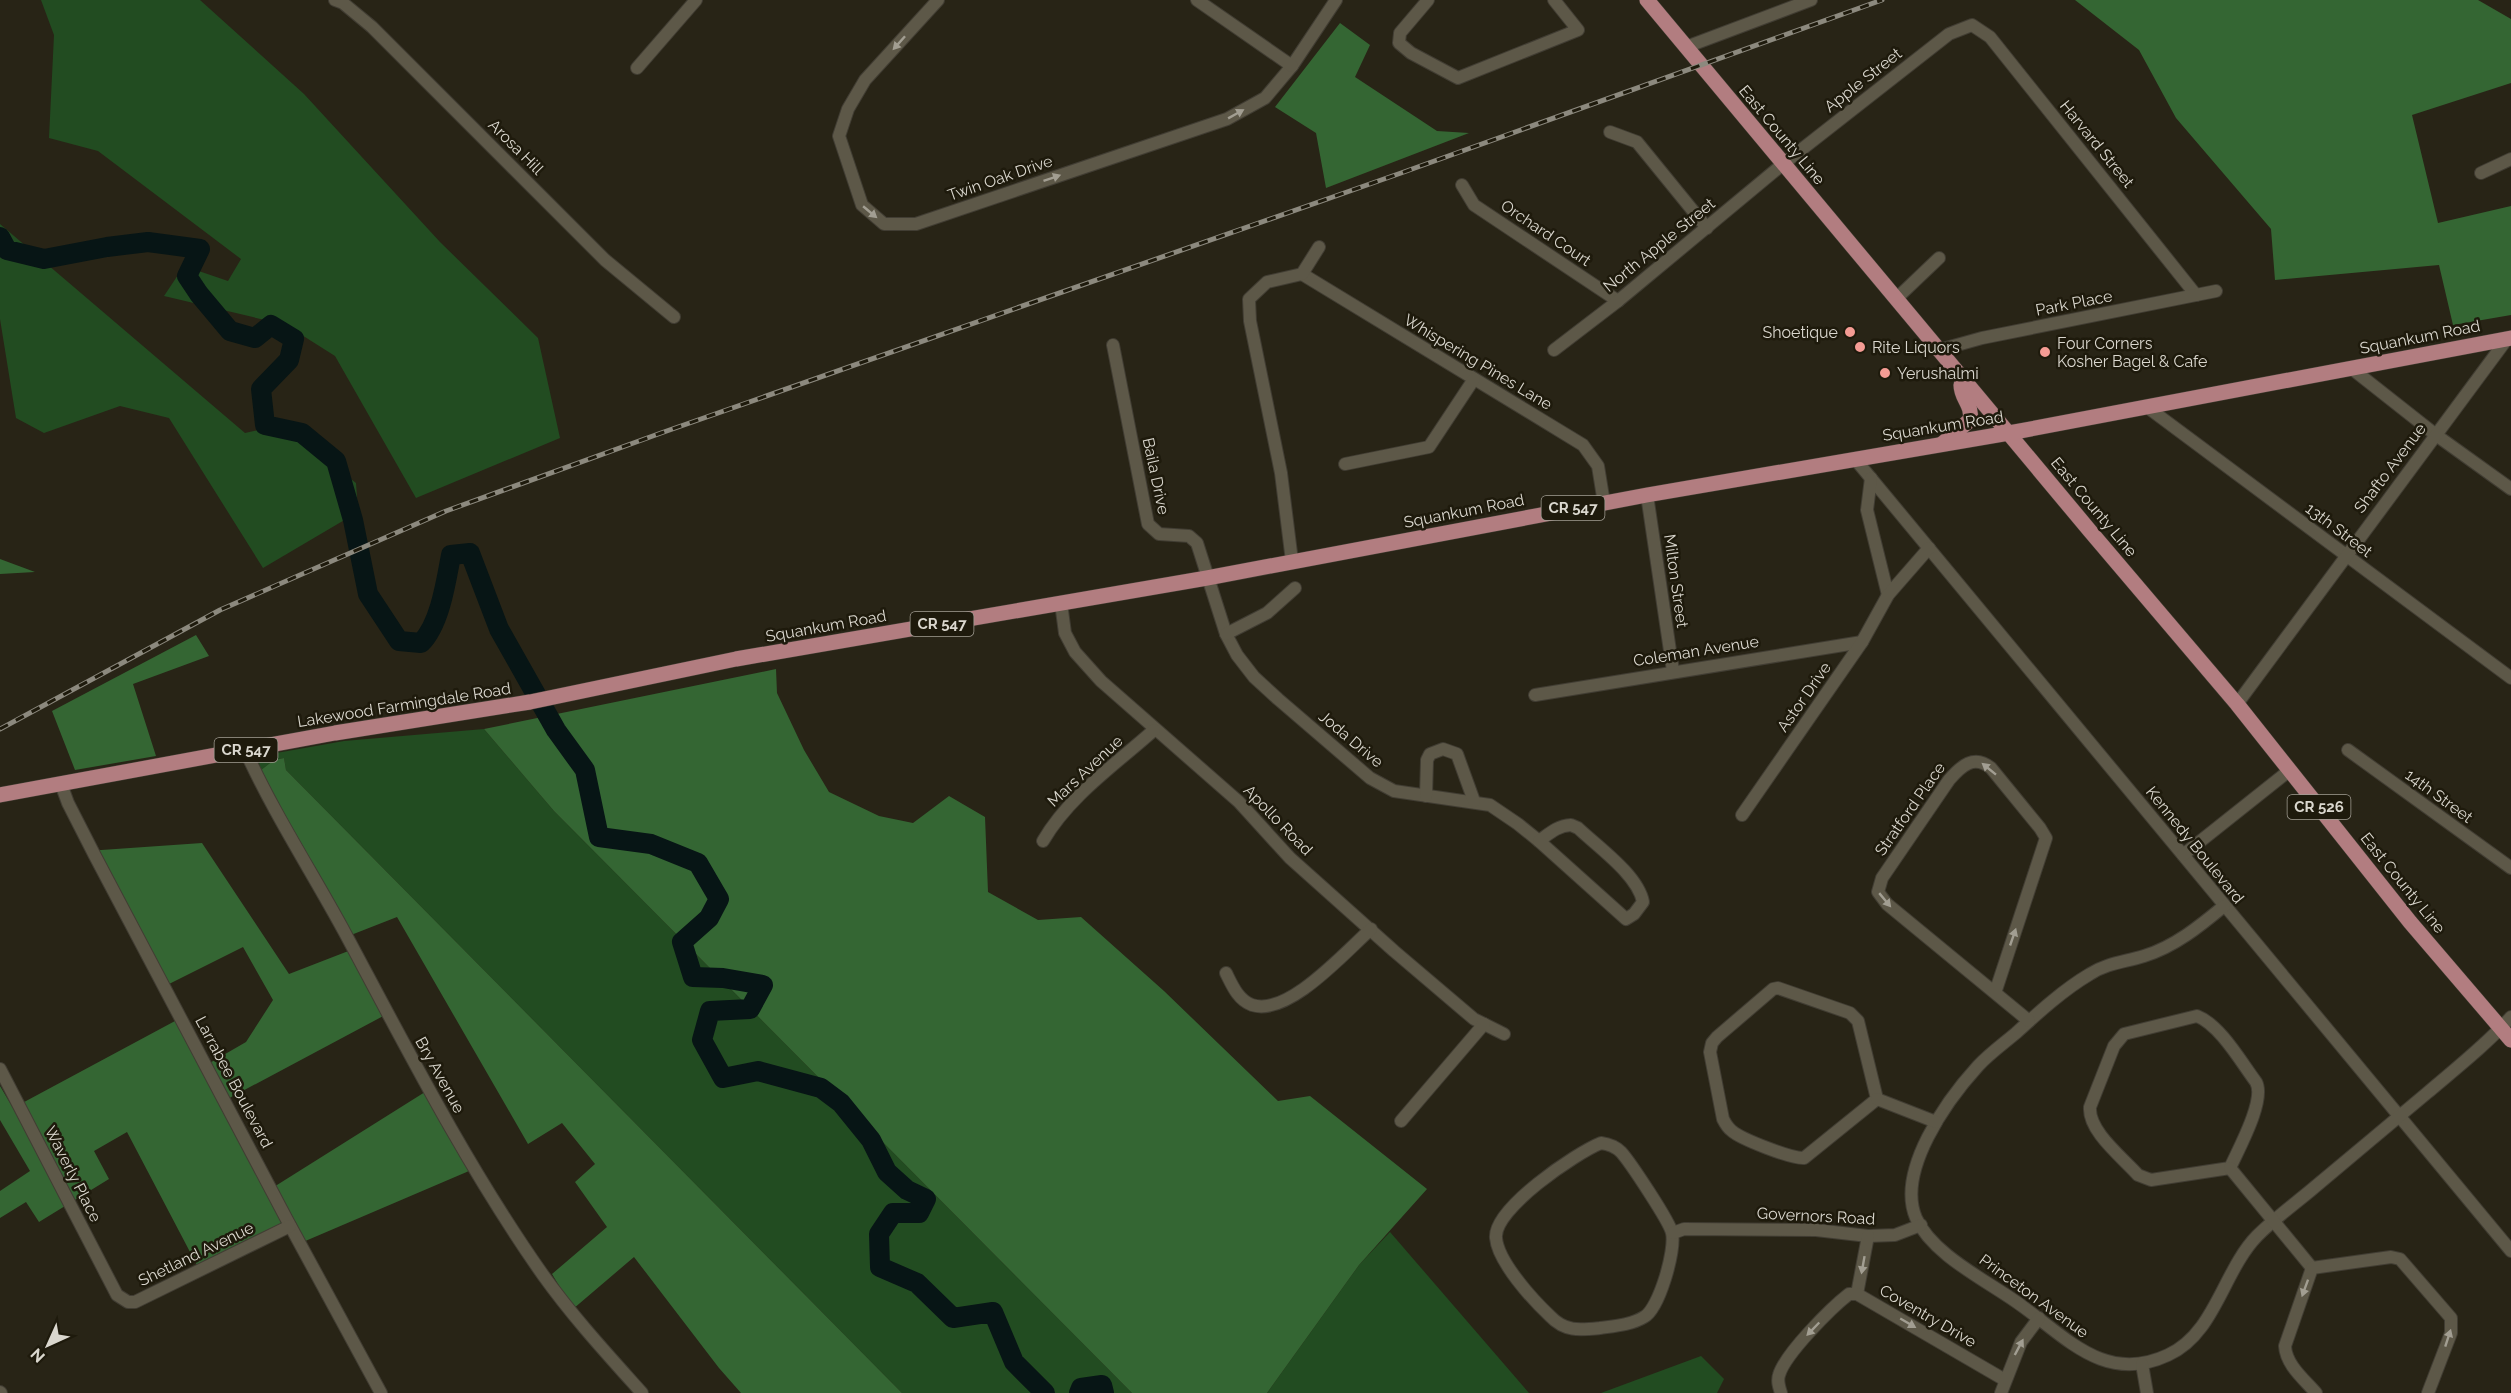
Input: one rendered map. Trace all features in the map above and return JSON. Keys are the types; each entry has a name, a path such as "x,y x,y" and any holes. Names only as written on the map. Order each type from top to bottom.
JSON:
{"main road":[{"name":"East County Line","path":"1647,0 2237,704 2410,922 2508,1028"},
{"name":"Squankum Road","path":"530,702 736,659 1207,578 1647,495 2009,433 2509,339"},
{"path":"1942,444 1965,426 1970,418 1970,407 1961,391 1960,375"},
{"name":"Lakewood Farmingdale Road","path":"0,795 374,726 530,702"}],"street":[{"name":"Arosa Hill","path":"335,0 343,3 372,27 605,260 674,317"},
{"path":"637,68 696,0"},
{"name":"Twin Oak Drive","path":"938,0 865,80 848,109 839,136 862,205 884,224 916,224 1227,119 1265,98 1292,66 1336,0"},
{"path":"1197,0 1292,66"},
{"path":"1428,0 1400,33 1399,43 1411,53 1458,78 1578,30 1554,0"},
{"path":"1686,47 1810,0"},
{"name":"Harvard Street","path":"1965,27 1972,25 1990,37 2196,295"},
{"name":"Apple Street","path":"1783,164 1949,34 1965,27"},
{"path":"1610,132 1637,142 1707,228"},
{"path":"2481,173 2511,159"},
{"name":"North Apple Street","path":"1554,350 1618,301 1783,164"},
{"name":"Orchard Court","path":"1462,185 1474,205 1618,301"},
{"path":"1292,561 1281,473 1250,321 1249,299 1267,282 1302,274 1319,247"},
{"path":"1897,298 1939,258"},
{"name":"Whispering Pines Lane","path":"1302,274 1583,446 1598,466 1604,503"},
{"name":"Park Place","path":"1939,350 1982,338 2216,291"},
{"name":"Shafto Avenue","path":"2237,704 2345,556 2509,339"},
{"name":"Baila Drive","path":"1113,345 1148,524 1159,534 1193,538 1207,578"},
{"path":"2351,368 2436,435 2511,489"},
{"path":"1345,464 1429,447 1474,379"},
{"name":"13th Street","path":"2147,407 2511,678"},
{"name":"Kennedy Boulevard","path":"1855,459 2511,1251"},
{"path":"1870,478 1867,510 1888,595"},
{"name":"Milton Street","path":"1647,495 1673,671"},
{"name":"Astor Drive","path":"1742,815 1862,642 1888,595 1929,548"},
{"name":"Joda Drive","path":"1207,578 1226,634 1237,655 1254,677 1370,778 1394,791 1474,801 1490,806 1539,841 1626,919 1634,915 1643,902 1642,894 1633,879 1578,828 1563,825 1539,841"},
{"path":"1226,634 1267,613 1295,588"},
{"name":"Apollo Road","path":"1061,603 1065,633 1075,652 1101,681 1154,730 1239,802 1290,858 1474,1019 1504,1035"},
{"name":"Coleman Avenue","path":"1535,695 1862,642"},
{"name":"Mars Avenue","path":"1043,841 1052,825 1069,806 1154,730"},
{"path":"1426,796 1427,760 1430,754 1443,749 1456,754 1474,801"},
{"name":"Bry Avenue","path":"245,750 265,794 318,883 474,1169 544,1276 586,1330 642,1393"},
{"name":"14th Street","path":"2348,750 2511,868"},
{"name":"Stratford Place","path":"1995,993 2046,838 1991,768 1986,764 1971,762 1961,766 1949,780 1882,878 1878,892 1887,904 1995,993 2029,1021"},
{"path":"2182,855 2290,770"},
{"name":"Larrabee Boulevard","path":"61,784 89,844 290,1226 381,1393"},
{"name":"Princeton Avenue","path":"2224,906 2204,923 2171,945 2092,972 2029,1021 1979,1064 1936,1122 1916,1165 1911,1201 1921,1225 1950,1257 2088,1355 2123,1364 2142,1364 2165,1357 2182,1348 2195,1334 2246,1250 2273,1222 2508,1028"},
{"path":"1226,973 1237,994 1251,1005 1268,1007 1288,1000 1371,929"},
{"path":"1778,988 1850,1013 1855,1017 1858,1021 1877,1099 1809,1155 1799,1158 1793,1156 1737,1134 1727,1126 1723,1119 1710,1052 1712,1043 1773,989 1778,988"},
{"path":"2197,1016 2208,1020 2218,1031 2258,1087 2256,1106 2230,1168 2145,1179 2095,1129 2089,1117 2090,1107 2114,1046 2124,1034 2197,1016"},
{"path":"1401,1121 1484,1024"},
{"name":"Waverly Place","path":"0,1069 117,1295"},
{"path":"1877,1099 1936,1122"},
{"path":"1601,1143 1620,1150 1640,1177 1672,1233 1671,1249 1656,1306 1645,1317 1624,1324 1577,1331 1562,1327 1533,1299 1505,1261 1495,1237 1498,1226 1519,1200 1564,1164 1601,1143"},
{"path":"2230,1168 2312,1268"},
{"name":"Governors Road","path":"1672,1233 1684,1229 1816,1230 1868,1236 1895,1235 1921,1225"},
{"name":"Shetland Avenue","path":"117,1295 128,1302 135,1302 290,1226"},
{"path":"1857,1294 1868,1236"},
{"path":"2312,1268 2391,1257 2404,1263 2448,1313 2452,1324 2428,1393"},
{"path":"2312,1268 2285,1346 2285,1354 2316,1393"},
{"name":"Coventry Drive","path":"1781,1393 1779,1376 1796,1347 1849,1294 1857,1294 2005,1380"},
{"path":"2001,1393 2021,1342 2039,1318"},
{"path":"2142,1364 2147,1393"}],"green space":[{"path":"41,0 200,0 304,94 440,242 538,338 560,438 416,498 335,356 286,325 164,296 184,266 228,281 241,259 98,151 49,138 54,35"},
{"path":"2075,0 2478,0 2511,19 2511,83 2412,115 2438,223 2511,206 2511,315 2453,325 2439,265 2275,280 2271,229 2176,118 2139,50"},
{"path":"1340,23 1370,45 1355,77 1437,131 1469,133 1326,188 1316,133 1275,107"},
{"path":"0,224 245,433 282,425 356,483 358,512 263,568 169,418 120,406 44,433 16,418 0,319"},
{"path":"0,559 35,572 0,574"},
{"path":"196,635 209,656 133,684 156,756 75,770 52,711"},
{"path":"776,669 777,693 804,750 829,792 879,816 913,823 949,796 985,817 988,892 1038,920 1081,917 1164,991 1278,1101 1310,1096 1427,1189 1359,1265 1267,1393 1132,1393 554,811 484,729"},
{"path":"484,729 554,811 1132,1393 902,1393 286,770 284,758 274,760 261,770 259,763 265,755 344,741"},
{"path":"284,758 286,770 902,1393 741,1393 719,1368 634,1257 573,1309 552,1274 607,1227 575,1182 595,1164 562,1123 528,1144 397,917 351,935 270,793 261,770 274,760"},
{"path":"202,843 289,974 351,950 387,1014 220,1103 269,1190 425,1092 469,1171 296,1245 286,1226 200,1271 127,1132 94,1151 109,1179 39,1222 26,1202 0,1218 0,1191 30,1171 0,1120 0,1086 13,1108 175,1021 201,1068 246,1042 273,1000 243,947 163,987 87,851"},
{"path":"1390,1232 1529,1393 1267,1393 1359,1265"},
{"path":"1701,1356 1724,1379 1717,1393 1601,1393"}],"waterway":[{"path":"0,237 7,250 44,259 148,242 200,249 187,276 230,331 255,338 271,325 294,339 289,360 261,389 265,425 302,433 336,461 353,520 368,594 399,641 421,643 428,635 438,614 451,555 470,553 499,629 556,730 585,770 599,837 651,844 698,863 719,899 709,918 682,942 693,977 723,978 763,985 750,1009 710,1011 702,1040 723,1078 758,1071 821,1088 841,1103 871,1140 887,1172 907,1190 926,1199 919,1213 893,1213 879,1234 880,1267 917,1283 953,1318 993,1312 1014,1362 1045,1393"},
{"path":"1079,1393 1081,1388 1102,1385 1104,1393"}],"railway":[{"path":"0,729 220,610 446,511 1882,0"}],"place":[{"name":"Shoetique","path":"1850,332"},
{"name":"Rite Liquors","path":"1860,347"},
{"name":"Four Corners Kosher Bagel & Cafe","path":"2045,352"},
{"name":"Yerushalmi","path":"1885,373"}]}
